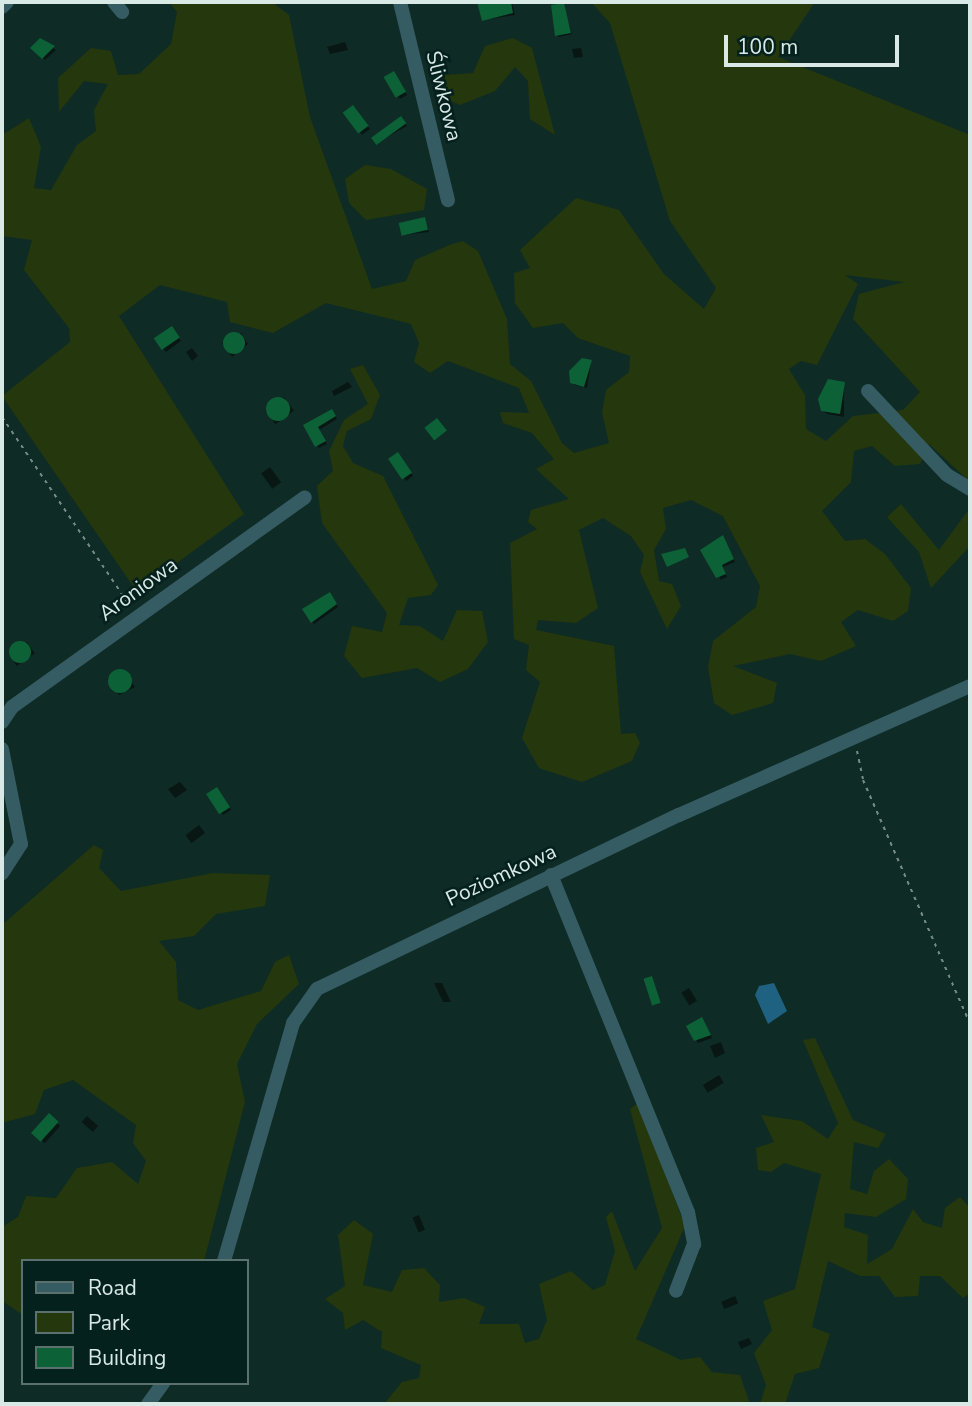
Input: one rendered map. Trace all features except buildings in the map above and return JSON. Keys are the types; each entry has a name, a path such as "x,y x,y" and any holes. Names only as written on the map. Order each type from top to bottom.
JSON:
{"street":[{"path":"2,7 7,2"},
{"name":"Śliwkowa","path":"400,2 448,200"},
{"path":"868,391 947,475 970,489"},
{"name":"Aroniowa","path":"2,722 136,616 305,497"},
{"name":"Poziomkowa","path":"225,1259 302,1005 339,974 970,686"},
{"path":"2,749 21,844 2,873"},
{"path":"551,875 688,1212 694,1244 676,1291"},
{"path":"148,1404 162,1385"}],"path":[{"path":"2,417 136,616"},
{"path":"854,737 863,780 970,1024"}],"green space":[{"path":"169,2 272,2 289,15 310,117 372,289 406,281 415,260 452,244 463,241 478,251 507,319 510,364 531,381 562,443 574,453 609,443 602,413 606,390 629,372 630,356 578,338 563,323 533,328 515,303 514,273 530,268 520,250 576,198 619,210 664,274 704,309 716,288 670,221 610,23 591,2 815,2 778,57 970,135 970,482 929,444 920,464 895,466 872,446 854,451 851,482 822,511 845,541 865,539 885,554 911,588 908,611 893,621 858,610 841,622 856,646 821,661 790,654 733,666 777,683 773,703 732,715 714,703 708,667 713,641 756,607 760,586 723,516 691,500 663,508 666,529 654,550 659,581 672,584 681,606 667,629 640,572 644,555 631,536 603,518 579,530 598,608 576,623 538,620 536,630 614,646 621,734 635,733 640,743 632,761 582,782 539,768 522,738 540,682 526,670 529,645 514,639 510,543 537,529 528,522 531,510 569,499 536,469 554,459 532,433 503,423 500,412 529,413 519,388 448,361 430,373 414,362 419,343 411,324 326,303 273,333 230,322 227,302 160,285 119,316 244,514 137,592 2,396 70,342 69,328 24,270 32,240 2,236 2,135 29,118 41,147 34,188 51,190 77,145 96,131 94,110 108,84 84,81 59,112 58,78 91,48 111,51 118,75 139,74 171,44 177,12","holes":["845,275 904,282 859,294 853,319 920,392 903,410 853,416 826,441 806,429 805,395 789,369 801,361 817,365 858,284"]},
{"path":"513,38 532,48 555,135 530,119 528,81 515,67 495,91 460,105 441,97 445,75 473,73 485,46"},
{"path":"365,165 391,169 427,189 424,210 366,220 349,203 345,179"},
{"path":"363,365 380,395 371,419 347,431 343,446 353,463 383,476 438,585 431,595 408,598 399,625 420,626 443,641 457,610 482,611 488,642 468,669 440,682 417,668 362,678 344,656 352,626 382,632 387,613 322,523 317,486 333,471 329,451 344,420 368,404 350,369"},
{"path":"901,504 939,550 970,508 970,546 931,588 919,552 887,517"},
{"path":"94,845 103,850 99,868 121,891 213,873 270,875 265,906 216,914 194,936 159,941 176,962 178,1000 198,1010 261,991 275,962 289,955 299,984 257,1024 237,1064 245,1102 205,1259 21,1259 21,1314 2,1301 2,1227 18,1217 26,1196 56,1198 77,1168 112,1162 138,1184 146,1161 133,1143 136,1125 73,1080 44,1090 35,1114 2,1123 2,925"},
{"path":"815,1038 853,1120 886,1134 878,1148 854,1142 850,1189 867,1194 874,1171 889,1159 908,1179 906,1199 876,1217 845,1213 844,1227 868,1235 867,1264 892,1249 913,1209 923,1222 942,1228 945,1208 960,1197 970,1208 970,1293 963,1298 940,1276 920,1276 918,1296 895,1297 879,1276 860,1276 828,1261 812,1327 830,1334 819,1368 795,1374 785,1404 760,1404 766,1385 754,1353 772,1330 763,1301 795,1289 821,1174 784,1163 771,1172 758,1170 756,1148 774,1142 761,1115 802,1121 828,1139 838,1123 803,1040"},
{"path":"638,1103 685,1226 636,1339 681,1360 700,1357 712,1372 740,1375 750,1404 384,1404 402,1382 419,1378 421,1365 381,1348 382,1332 363,1320 345,1330 343,1313 325,1299 345,1286 338,1235 354,1220 373,1234 363,1285 392,1292 402,1270 424,1268 440,1285 439,1302 464,1298 485,1307 479,1324 519,1324 525,1343 539,1339 547,1320 539,1284 571,1271 593,1290 605,1285 615,1251 606,1217 612,1211 635,1271 662,1228 630,1109"}],"water":[{"path":"774,983 787,1011 768,1024 755,995 759,986"}]}
